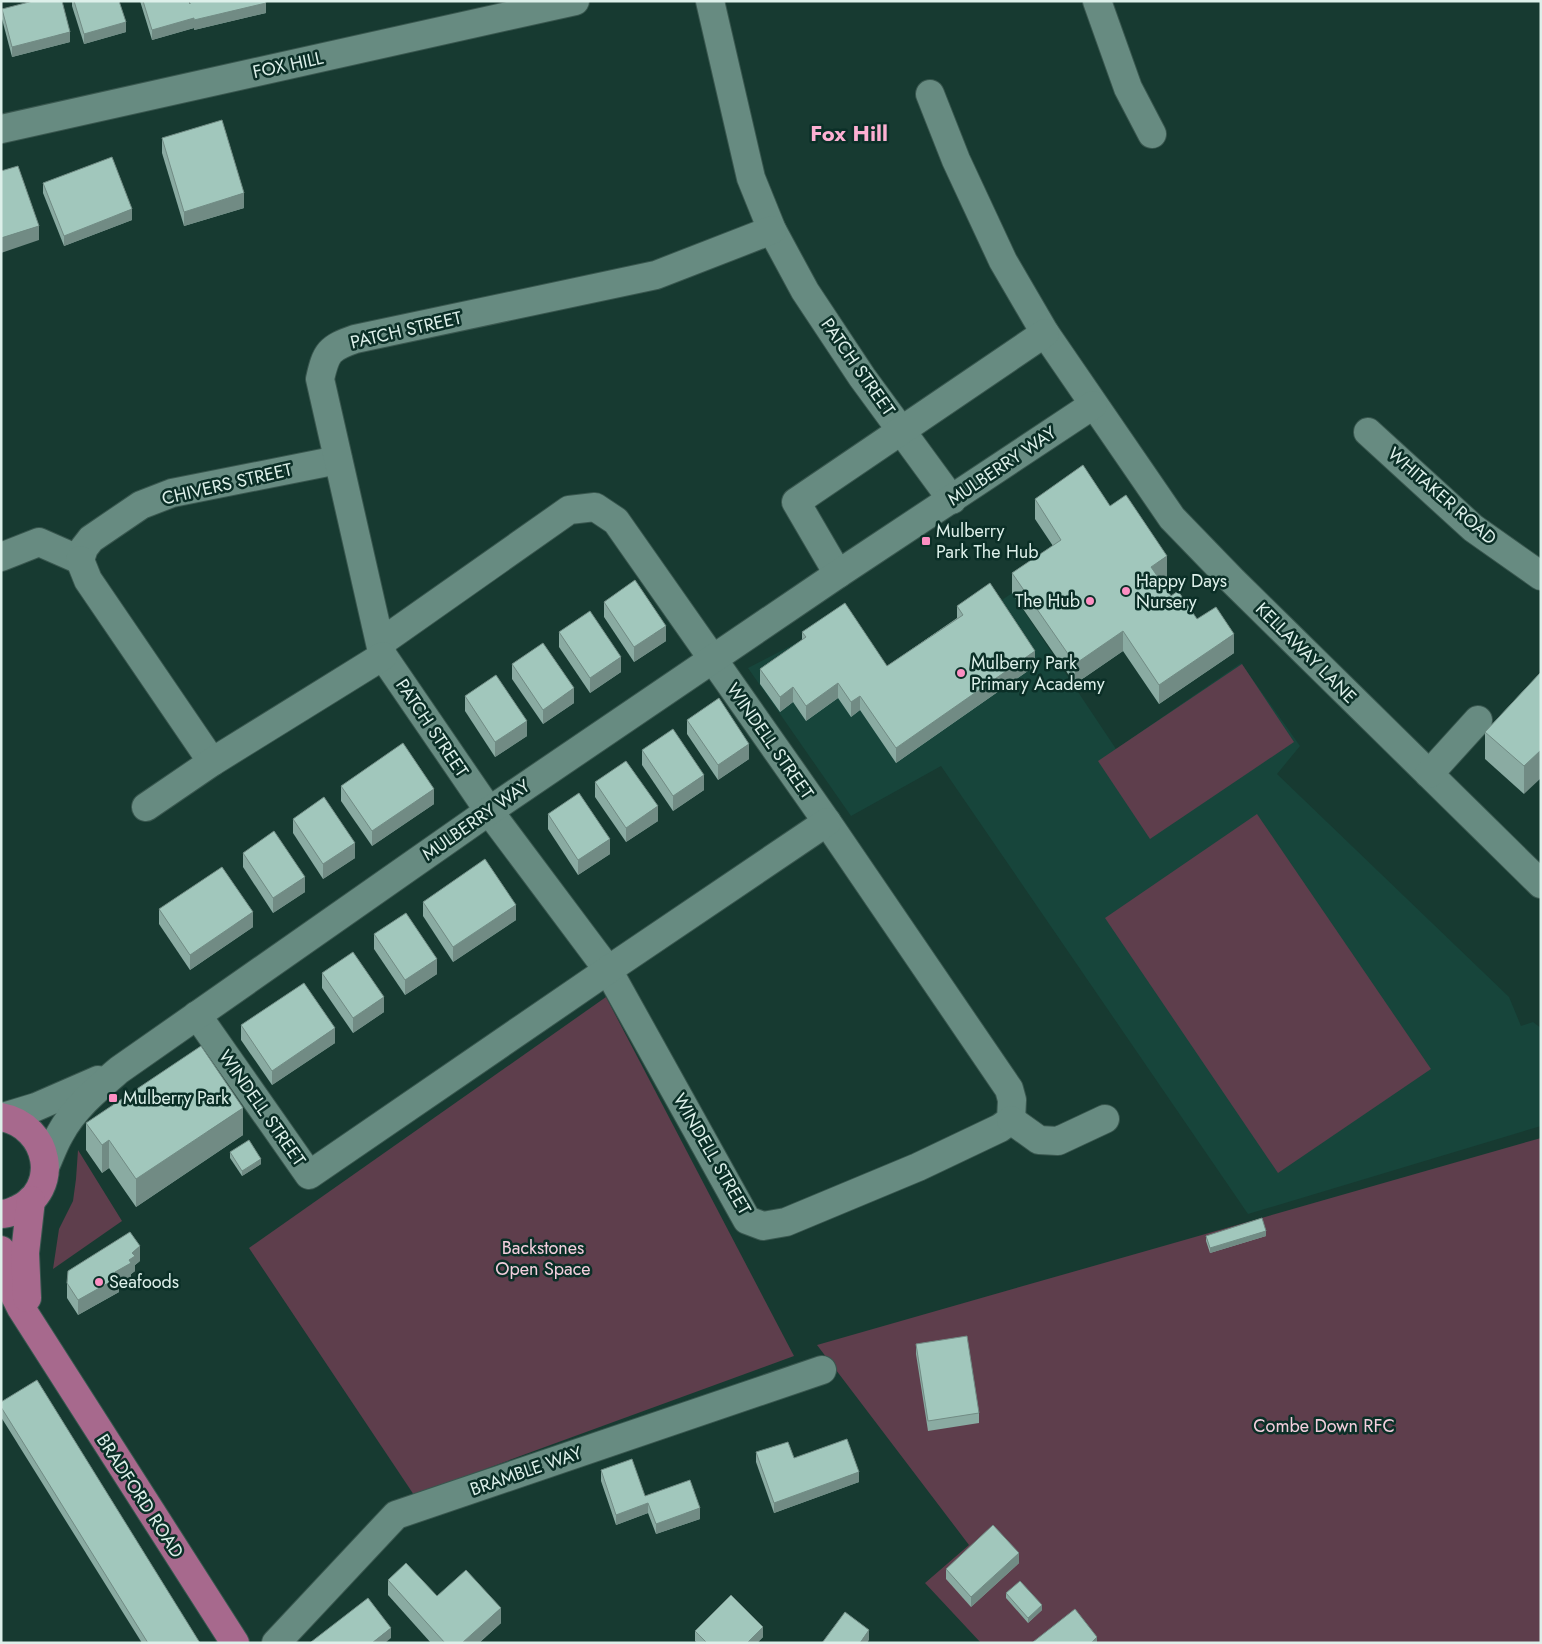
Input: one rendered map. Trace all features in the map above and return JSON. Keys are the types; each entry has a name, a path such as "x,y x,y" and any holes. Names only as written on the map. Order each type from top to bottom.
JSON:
{"main road":[{"path":"2,1117 25,1126 36,1137 43,1152 45,1167"},
{"name":"BRADFORD ROAD","path":"45,1167 40,1187 31,1200 25,1253 28,1302 46,1348"},
{"path":"1,1214 24,1206 31,1200"},
{"name":"BRADFORD ROAD","path":"1,1250 15,1296 21,1308 235,1643"}],"street":[{"name":"FOX HILL","path":"1,129 575,1"},
{"name":"PATCH STREET","path":"710,1 751,178 772,230 805,291 862,377 952,500"},
{"path":"1097,1 1128,88 1152,134"},
{"path":"930,94 956,160 1003,261 1045,333 1093,405"},
{"name":"PATCH STREET","path":"489,811 381,649 320,379 324,359 338,346 355,340 656,275 772,230"},
{"path":"838,574 796,502 1045,333"},
{"name":"MULBERRY WAY","path":"45,1167 59,1135 75,1112 98,1088 118,1072 489,811 838,574 1093,405"},
{"name":"KELLAWAY LANE","path":"1093,405 1172,518 1239,587 1541,884"},
{"name":"WHITAKER ROAD","path":"1368,432 1473,528 1541,576"},
{"name":"CHIVERS STREET","path":"80,560 84,548 91,539 141,505 172,493 338,460"},
{"path":"146,807 381,649 570,510 595,507 616,520 712,660"},
{"path":"1,557 39,542 80,560 88,580 212,762"},
{"name":"WINDELL STREET","path":"489,811 608,970 747,1220 763,1226 786,1222 918,1167 1000,1128 1011,1120 1012,1100 1009,1089 827,822 712,660"},
{"path":"1429,774 1478,720"},
{"name":"WINDELL STREET","path":"197,1015 309,1174 827,822"},
{"name":"MULBERRY WAY","path":"2,1117 36,1107 118,1072"},
{"path":"1011,1120 1039,1140 1058,1141 1105,1119"},
{"name":"BRAMBLE WAY","path":"276,1643 396,1514 822,1370"}],"shaded area":[{"path":"1012,593 1116,749 1241,663 1300,746 1277,774 1509,997 1521,1026 1533,1022 1541,1028 1541,1126 1248,1214 941,766 851,816 748,668 845,618 887,681"}],"green space":[{"path":"1242,664 1294,742 1150,839 1098,761"},
{"path":"1257,814 1431,1069 1278,1173 1105,918"},
{"name":"Backstones Open Space","path":"606,997 794,1356 414,1495 249,1248"},
{"name":"Combe Down RFC","path":"1541,1138 1541,1643 981,1643 925,1583 969,1545 817,1345"},
{"path":"78,1150 122,1221 53,1269 59,1229 73,1201"}],"building":[{"path":"33,1 62,1 70,32 12,47 2,9"},
{"path":"74,1 119,1 126,22 84,34"},
{"path":"143,1 265,1 266,3 194,20 194,18 152,30"},
{"path":"222,120 244,193 184,212 162,138"},
{"path":"112,157 132,209 64,236 43,183"},
{"path":"18,166 39,226 1,238 1,171"},
{"name":"The Hub","path":"1083,465 1110,506 1126,495 1167,556 1151,567 1171,596 1178,591 1197,619 1216,607 1234,634 1159,685 1123,631 1075,664 1012,573 1061,540 1035,499"},
{"path":"635,580 666,626 634,647 604,602"},
{"name":"Mulberry Park Primary Academy","path":"990,583 1035,651 896,748 860,696 851,702 838,683 806,706 793,687 780,697 760,669 806,637 802,632 845,603 887,666 963,615 957,606"},
{"path":"590,611 621,657 590,678 559,632"},
{"path":"543,643 574,688 543,710 512,664"},
{"path":"1541,672 1541,750 1524,766 1485,732"},
{"path":"496,675 527,721 495,742 465,696"},
{"path":"719,698 749,744 718,765 687,720"},
{"path":"673,729 704,775 673,796 642,750"},
{"path":"403,743 434,789 372,831 341,786"},
{"path":"626,761 658,806 626,828 595,782"},
{"path":"579,793 610,839 578,860 548,814"},
{"path":"324,797 355,843 323,864 293,819"},
{"path":"274,831 305,877 273,898 243,853"},
{"path":"485,859 516,905 453,947 423,902"},
{"path":"222,867 253,912 190,955 159,909"},
{"path":"406,913 437,959 405,980 374,934"},
{"path":"353,952 384,997 353,1018 322,973"},
{"path":"304,983 335,1028 272,1071 241,1025"},
{"path":"201,1046 243,1108 136,1179 109,1140 102,1145 86,1123"},
{"path":"249,1140 261,1159 242,1171 230,1152"},
{"path":"1262,1218 1266,1231 1210,1248 1206,1236"},
{"path":"130,1232 140,1246 132,1253 135,1256 129,1260 131,1263 115,1272 119,1277 78,1300 67,1283 68,1271"},
{"path":"967,1336 979,1413 928,1421 916,1344"},
{"path":"37,1380 200,1643 148,1643 1,1407 1,1402"},
{"path":"847,1439 859,1472 774,1503 756,1452 788,1442 794,1458"},
{"path":"632,1459 645,1496 690,1480 700,1508 656,1524 648,1503 616,1515 601,1470"},
{"path":"993,1525 1019,1553 971,1597 946,1569"},
{"path":"406,1563 437,1596 466,1570 501,1608 462,1643 445,1643 388,1580"},
{"path":"1020,1581 1042,1605 1028,1618 1006,1593"},
{"path":"731,1595 763,1627 747,1643 707,1643 695,1631"},
{"path":"368,1598 391,1628 372,1643 311,1642"},
{"path":"1075,1609 1097,1637 1091,1643 1033,1642"},
{"path":"845,1612 869,1630 860,1643 822,1643"}],"place":[{"name":"Mulberry Park The Hub","path":"926,541"},
{"name":"Happy Days Nursery","path":"1126,591"},
{"name":"The Hub","path":"1090,601"},
{"name":"Mulberry Park Primary Academy","path":"961,673"},
{"name":"Mulberry Park","path":"113,1098"},
{"name":"Seafoods","path":"99,1282"}],"district":[{"name":"Fox Hill","path":"849,133"}]}
